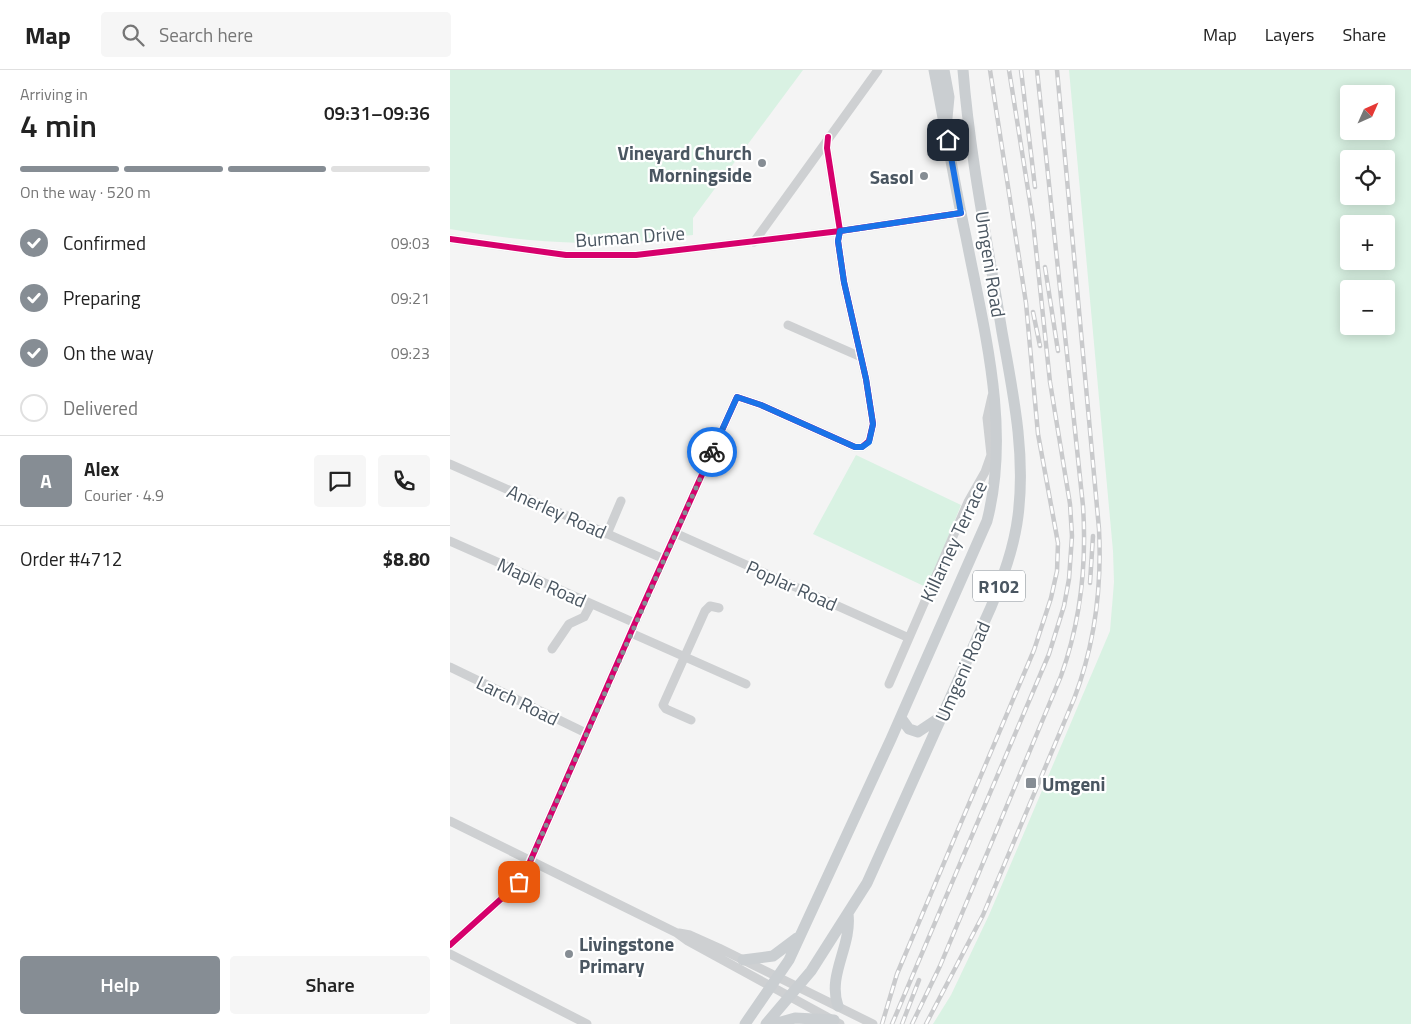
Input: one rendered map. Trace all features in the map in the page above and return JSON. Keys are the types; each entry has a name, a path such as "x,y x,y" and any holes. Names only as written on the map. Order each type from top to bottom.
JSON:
{"main road":[{"name":"Umgeni Road","path":"745,1024 775,983 801,935 901,718 988,521 997,474 998,446 993,393 946,124 934,70"},
{"path":"944,70 949,97 946,124"},
{"path":"957,70 966,104"},
{"name":"Umgeni Road","path":"766,1024 798,987 848,914 875,865 991,606 1006,567 1016,531 1021,468 1018,427 966,104 963,70"},
{"path":"901,718 909,729 918,732 940,717"},
{"path":"838,1006 834,990 848,934 848,914"},
{"path":"743,960 773,956 801,935"},
{"path":"774,1024 795,1018 837,1022"}],"street":[{"path":"754,242 878,70"},
{"path":"450,945 519,882 737,397 761,405 843,442 862,447 869,442 873,424 861,357 844,282 838,241 840,231 827,148 828,137"},
{"name":"Burman Drive","path":"450,239 566,256 636,255 840,231 961,213"},
{"path":"788,325 861,357"},
{"name":"Killarney Terrace","path":"889,684 968,502 989,463 990,440 987,418 993,393"},
{"name":"Anerley Road","path":"450,464 664,558"},
{"path":"607,534 621,501"},
{"name":"Poplar Road","path":"675,533 909,638"},
{"name":"Maple Road","path":"450,541 635,623"},
{"path":"552,649 569,624 584,617 592,604"},
{"path":"691,720 666,709 663,705 707,608 710,606 719,608"},
{"path":"631,633 746,684"},
{"name":"Larch Road","path":"450,667 586,733"},
{"path":"450,821 677,933 688,942 775,983 798,987 873,1024"},
{"path":"677,933 690,935 743,960 775,983 790,997 837,1022"},
{"path":"450,954 587,1024"}],"green space":[{"path":"450,70 803,70 693,218 693,235 597,243 516,239 450,229"},
{"path":"1069,70 1411,70 1411,1024 933,1024 951,995 989,915 1110,631 1114,582 1113,551"},
{"path":"856,455 961,505 928,588 813,534"}],"railway":[{"path":"882,1024 897,974 1034,650 1051,598 1057,571 1058,543 1038,434 1026,303 990,70"},
{"path":"892,1024 1049,654 1064,606 1069,579 1072,536 1070,504 1050,382 1033,221 1009,70"},
{"path":"1021,70 1035,187"},
{"path":"912,1024 940,966 1061,676 1068,655 1081,592 1084,550 1083,506 1037,70"},
{"path":"926,1024 983,915 1074,699 1087,658 1096,616 1100,551 1099,529 1057,70"},
{"path":"1045,267 1058,351"},
{"path":"1033,312 1040,346"},
{"path":"1090,583 1093,536"},
{"path":"902,1024 919,980"}],"cycle path":[{"path":"450,945 511,890 525,873 737,397 761,405 855,447 862,447 869,441 873,424 866,379 844,282 838,241 840,231 827,148 828,137"},
{"path":"450,239 566,255 636,255 840,231 961,213"}],"way so far":[{"path":"519,882 525,873 712,452"}],"place":[{"name":"Vineyard Church Morningside","path":"762,163"},
{"name":"Sasol","path":"924,176"},
{"name":"Umgeni","path":"1031,783"},
{"name":"Livingstone Primary","path":"569,954"}],"route":[{"path":"712,452 737,397 761,405 855,447 862,447 869,442 873,424 866,379 844,282 838,241 840,231 931,219 961,213 948,140"}]}
